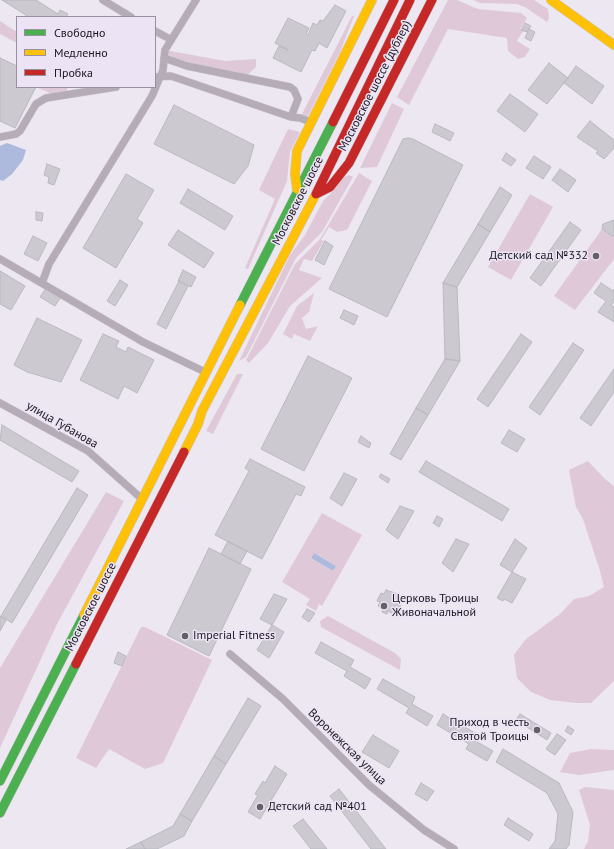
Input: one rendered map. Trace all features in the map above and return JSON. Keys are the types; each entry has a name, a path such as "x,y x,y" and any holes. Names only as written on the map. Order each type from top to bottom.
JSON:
{"main road":[{"path":"297,189 295,174 297,151 372,0"},
{"name":"Московское шоссе","path":"0,798 190,406 205,372 394,0"},
{"name":"Московское шоссе","path":"0,813 198,424 202,411 316,194 410,0"},
{"name":"Московское шоссе (дублер)","path":"316,194 330,187 349,163 432,0"},
{"path":"551,0 614,45"},
{"name":"Московское шоссе","path":"190,406 190,420"},
{"name":"Московское шоссе","path":"0,780 144,501 190,420 202,411"}],"street":[{"path":"104,0 129,16"},
{"path":"196,0 170,40 165,50 158,76 171,76 291,117 300,118 311,122"},
{"path":"156,32 170,40"},
{"path":"164,58 187,66 290,87 294,90 298,99 291,117"},
{"path":"0,137 16,134 20,131 36,104 46,98 110,88"},
{"path":"42,283 49,264 152,96 154,88"},
{"path":"0,259 143,342 205,372"},
{"name":"улица Губанова","path":"0,403 88,451 144,501"},
{"name":"Воронежская улица","path":"230,654 283,699 369,785 424,830 454,849"}],"shaded area":[{"path":"448,0 457,0 478,9 521,13 527,18 520,29 523,31 517,41 530,49 525,57 518,59 508,51 507,38 448,29 409,105 397,97"},
{"path":"473,0 534,0 548,9 549,18 547,22 525,7 516,4 480,3"},
{"path":"352,16 354,16 340,52 306,120 300,118"},
{"path":"0,21 16,31 16,42 0,34"},
{"path":"165,50 225,61 256,59 256,67 244,78 195,68 170,57"},
{"path":"38,88 68,88 66,93 59,97"},
{"path":"392,103 404,109 377,167 360,168"},
{"path":"288,129 300,132 290,152 287,181 248,269 245,268 275,199 259,190"},
{"path":"359,173 372,181 347,230 337,232 329,227 321,240 324,241 312,261 304,259 299,270 322,278 290,306 268,343 249,363 246,360 295,264 320,239"},
{"path":"349,175 353,177 322,232 296,258 246,357 239,361 290,255 305,235 323,201 334,190 342,178"},
{"path":"530,194 553,207 511,280 488,267"},
{"path":"602,229 612,236 614,235 614,259 575,310 554,296"},
{"path":"314,293 309,312 302,318 306,329 318,326 310,341 294,334 292,339 283,334 297,306"},
{"path":"237,374 243,374 213,434 206,431"},
{"path":"588,461 614,486 614,681 591,703 576,703 550,700 531,692 517,678 514,655 525,640 560,614 574,599 589,596 604,587 583,519 576,507 569,470"},
{"path":"106,492 124,501 57,624 0,748 0,668"},
{"path":"322,513 362,535 322,606 319,604 316,611 306,605 310,599 282,582","holes":["314,553 336,566 333,571 311,558"]},
{"path":"328,616 395,653 401,659 400,670 321,627 320,621"},
{"path":"141,627 145,627 212,660 163,763 145,769 109,749 96,768 76,758"},
{"path":"591,749 614,750 614,770 579,775 560,772 570,753"},
{"path":"585,787 614,790 614,849 584,849 588,841 590,825 579,790"}],"water":[{"path":"7,143 26,150 23,160 12,174 3,181 0,180 0,146"},
{"path":"314,553 336,566 333,571 311,558"}],"building":[{"path":"2,0 36,0 58,14 60,10 68,14 67,16 27,16"},
{"path":"335,5 346,11 327,48 319,43 315,51 312,50 301,72 273,58 279,46 288,50 275,43 288,18 309,28 306,34 308,35 313,23 317,25 320,20 323,21"},
{"path":"525,23 531,26 527,32 521,30"},
{"path":"529,29 535,32 531,41 525,38"},
{"path":"0,58 16,66 16,88 35,88 15,128 0,121"},
{"path":"549,63 568,78 547,104 528,90"},
{"path":"576,66 604,86 592,104 564,83"},
{"path":"510,94 538,114 525,132 497,111"},
{"path":"174,105 254,145 248,166 234,184 154,144"},
{"path":"590,121 614,140 614,148 604,159 596,153 598,151 577,137"},
{"path":"435,124 454,133 450,141 432,132"},
{"path":"403,139 413,139 463,165 387,317 329,289"},
{"path":"506,153 516,160 511,166 502,160"},
{"path":"534,156 551,167 543,179 526,168"},
{"path":"47,164 60,169 54,185 48,183 49,177 44,175"},
{"path":"560,169 576,180 568,192 552,180"},
{"path":"126,174 154,190 137,219 143,223 116,268 83,248"},
{"path":"500,187 512,195 490,232 478,224"},
{"path":"188,189 233,216 225,230 180,203"},
{"path":"36,212 43,213 42,221 36,220"},
{"path":"614,220 614,235 612,236 602,229 603,224"},
{"path":"570,222 581,230 541,286 530,278"},
{"path":"478,224 490,232 457,287 443,283"},
{"path":"178,230 214,253 204,268 168,245"},
{"path":"33,236 47,243 38,261 24,254"},
{"path":"325,241 333,246 324,265 315,260"},
{"path":"183,270 196,277 191,287 178,281"},
{"path":"0,271 25,286 11,310 0,304"},
{"path":"120,280 128,285 115,306 107,301"},
{"path":"179,281 188,286 166,329 157,324"},
{"path":"443,283 457,287 460,361 445,359"},
{"path":"601,283 613,291 614,289 614,302 611,305 614,307 614,322 598,312 606,301 594,293"},
{"path":"46,288 61,297 55,306 40,297"},
{"path":"344,310 358,316 354,325 340,318"},
{"path":"37,318 82,340 61,382 27,372 14,365"},
{"path":"103,334 119,341 116,347 126,352 128,347 154,360 137,393 124,386 118,399 80,380"},
{"path":"521,334 532,342 488,407 477,399"},
{"path":"573,343 584,350 540,415 529,407"},
{"path":"308,356 352,378 304,471 261,449"},
{"path":"445,359 460,361 428,415 416,408"},
{"path":"614,369 614,392 591,426 580,418"},
{"path":"416,408 428,415 401,460 390,454"},
{"path":"2,425 79,471 72,482 0,440"},
{"path":"509,430 525,439 517,452 501,443"},
{"path":"361,436 371,443 369,448 358,442"},
{"path":"250,459 305,487 301,496 296,494 262,559 215,535 249,471 245,468"},
{"path":"426,461 509,509 502,521 419,472"},
{"path":"344,473 357,479 342,506 330,498"},
{"path":"381,474 390,479 388,483 379,477"},
{"path":"77,488 88,495 12,623 1,616"},
{"path":"400,506 414,511 398,539 386,530"},
{"path":"437,516 443,519 439,527 433,523"},
{"path":"456,539 469,544 453,572 442,563"},
{"path":"515,539 527,548 512,572 500,565"},
{"path":"228,541 247,551 240,564 221,554"},
{"path":"209,548 251,569 209,656 167,635"},
{"path":"512,572 526,579 512,603 504,599 503,601 497,598"},
{"path":"386,590 398,594 397,597 403,600 400,605 401,608 395,615 388,611 387,614 382,612 383,609 378,606 380,602 377,601 381,593 384,594"},
{"path":"274,594 287,599 272,625 260,619"},
{"path":"307,609 315,613 309,622 302,617"},
{"path":"0,616 6,620 0,631"},
{"path":"272,625 284,632 269,658 257,650"},
{"path":"321,642 354,660 350,667 371,679 365,689 344,676 347,671 315,653"},
{"path":"118,652 126,656 122,666 114,663"},
{"path":"383,679 415,697 412,704 433,716 427,726 406,713 409,708 377,689"},
{"path":"248,698 261,706 226,764 214,756"},
{"path":"443,714 475,733 472,739 493,751 487,761 466,749 469,744 437,725"},
{"path":"520,714 551,733 547,740 516,720"},
{"path":"568,726 574,730 571,735 565,731"},
{"path":"557,734 566,740 555,755 546,749"},
{"path":"373,735 399,751 389,768 362,752"},
{"path":"503,749 559,783 573,812 569,845 566,849 549,849 555,841 558,814 547,793 496,762"},
{"path":"214,756 226,764 192,821 180,814"},
{"path":"275,766 287,774 260,819 248,812 258,795 255,794 263,781 265,783"},
{"path":"421,783 434,791 427,801 415,794"},
{"path":"339,789 386,849 371,849 330,796"},
{"path":"180,814 192,821 184,836 157,849 145,849 141,842 173,826"},
{"path":"508,818 533,834 529,841 504,825"},
{"path":"303,819 327,849 311,849 293,826"},
{"path":"141,842 145,849 126,849"}],"traffic: fast":[{"path":"240,305 333,122"},
{"path":"0,781 84,615"},
{"path":"0,813 76,664"}],"traffic: slow":[{"path":"297,189 295,174 297,151 372,0"},
{"path":"551,0 614,45"},
{"path":"184,452 198,424 202,411 317,192"},
{"path":"84,615 240,305"}],"traffic: jam":[{"path":"333,122 394,0"},
{"path":"317,192 410,0"},
{"path":"316,194 330,187 349,163 432,0"},
{"path":"76,664 184,452"}],"place":[{"name":"Детский сад №332","path":"596,256"},
{"name":"Церковь Троицы Живоначальной","path":"384,606"},
{"name":"Imperial Fitness","path":"185,636"},
{"name":"Приход в честь Святой Троицы","path":"537,730"},
{"name":"Детский сад №401","path":"260,807"}]}
